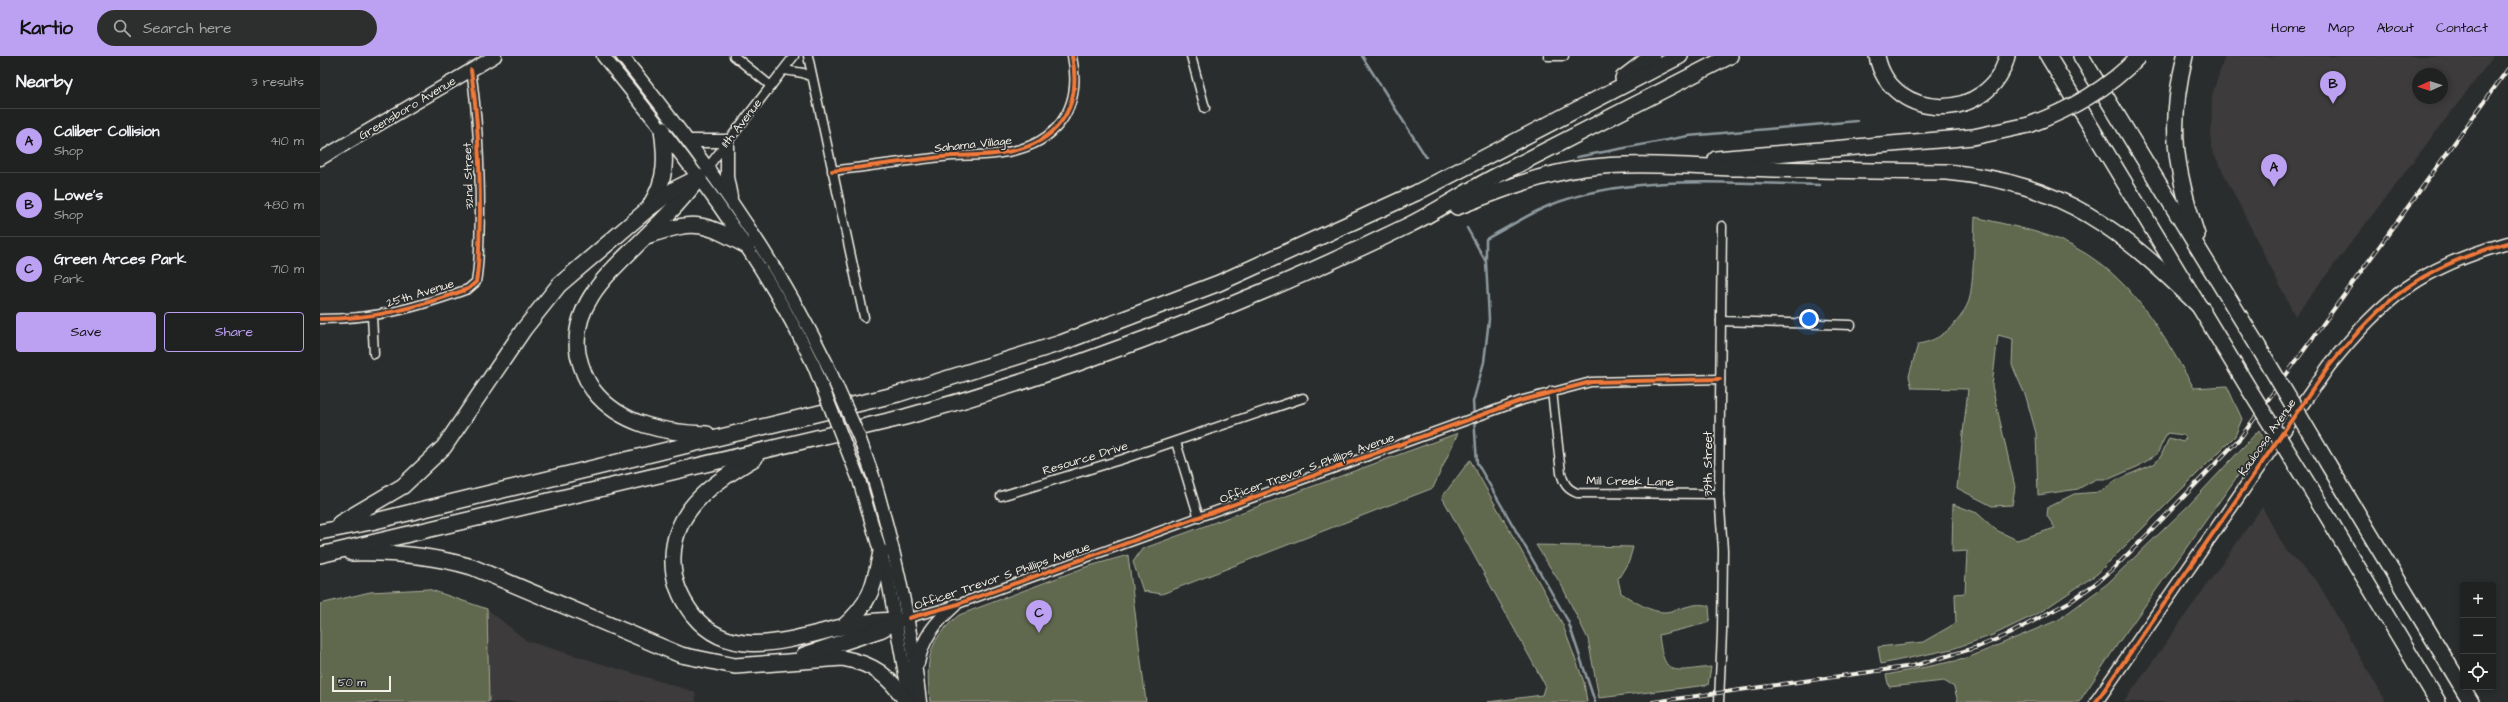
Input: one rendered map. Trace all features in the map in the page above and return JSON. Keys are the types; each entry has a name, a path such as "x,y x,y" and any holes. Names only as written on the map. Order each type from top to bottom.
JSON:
{"highway":[{"path":"1577,111 1652,56"},
{"path":"324,531 371,522 898,394 953,378 1060,343 1167,304 1297,248 1416,193 1577,111 1680,56"},
{"path":"324,554 919,413 1083,362 1289,280 1411,224 1489,180 1730,56"},
{"path":"1877,56 1884,74 1898,91 1914,102 1942,108 1961,105 1985,92 1998,77 2007,56"},
{"path":"2048,56 2203,310 2438,702"},
{"path":"2081,56 2259,348 2471,702"},
{"path":"1411,224 1542,177 1598,167 1677,164 1973,137 2029,125 2066,110 2091,97 2116,78 2139,56"},
{"path":"2185,56 2175,106 2177,163 2183,191 2206,261"},
{"path":"647,210 659,191 664,176 665,149 662,129"},
{"path":"1677,164 1747,168 1946,172 2008,181 2056,197 2108,225 2140,250 2203,310"},
{"path":"704,172 685,197 604,278 583,310 577,337 580,366 588,384 600,399 614,411 631,420 658,429 686,433 729,434"},
{"path":"324,531 379,502 424,468 456,430 541,305 575,270 647,210 675,189 704,172"},
{"path":"647,236 680,225 700,225 718,230 747,246"},
{"path":"768,450 718,482 698,498 686,513 677,530 673,548 672,568 676,586 684,604 696,618 711,631 728,639 756,644 813,635 879,619 903,620"},
{"path":"843,627 868,601 875,583 881,552"},
{"path":"324,554 416,555 444,559 499,577 681,655 735,666 842,658 869,664 888,678 908,702"},
{"path":"786,661 880,630 903,620"}],"main road":[{"name":"Greensboro Avenue","path":"320,159 495,56"},
{"path":"604,56 662,129 732,202 766,252 826,362 859,437 873,476 890,536 903,620 908,702"},
{"path":"622,56 690,141 704,172 786,310 814,366 859,480 903,620 917,670 920,702"},
{"path":"690,141 727,141 727,177 732,202"},
{"name":"Kauloosa Avenue","path":"2096,702 2329,366 2359,329 2386,302 2426,275 2469,254 2508,244"},
{"path":"917,670 926,636 938,620 955,605"}],"street":[{"path":"734,56 771,86"},
{"name":"11th Avenue","path":"704,172 794,56"},
{"path":"808,56 864,317"},
{"name":"Sahama Village","path":"832,171 953,156 1000,154 1037,143 1053,132 1065,117 1071,104 1076,81 1072,56"},
{"path":"1191,56 1205,108"},
{"path":"1548,56 1564,56"},
{"name":"32nd Street","path":"470,70 475,100 480,186 480,243 476,282"},
{"path":"784,70 803,73 812,77"},
{"name":"39th Street","path":"1719,702 1723,550 1719,494 1722,226"},
{"name":"25th Avenue","path":"320,319 396,313 468,289 476,282"},
{"path":"372,316 374,354"},
{"path":"1721,321 1851,325"},
{"name":"Officer Trevor S Phillips Avenue","path":"903,620 955,605 1485,414 1552,392 1591,382 1720,379"},
{"name":"Mill Creek Lane","path":"1552,392 1561,473 1564,482 1572,491 1578,493 1719,494"},
{"name":"Resource Drive","path":"1001,496 1176,442 1303,398"},
{"path":"1176,442 1199,518"}],"shaded area":[{"path":"2225,56 2494,56 2295,316 2211,148 2212,95"},
{"path":"2262,507 2287,552 2317,581 2386,702 2124,702"},
{"path":"428,589 487,609 527,641 695,692 696,702 320,702"}],"green space":[{"path":"1975,217 2049,236 2075,247 2098,262 2118,279 2151,319 2194,388 2227,386 2242,419 2235,436 2097,574 2039,613 1993,635 1952,649 1881,664 1878,647 1923,642 1956,623 1955,594 1965,593 1967,551 1952,552 1953,504 1977,513 1996,530 2017,540 2055,528 2047,516 2048,507 2074,494 2100,492 2116,480 2154,464 2161,456 2169,438 2183,442 2186,438 2184,435 2167,433 2157,454 2139,466 2109,479 2096,479 2078,489 2038,495 2036,433 2026,397 2012,365 2013,339 1998,335 1992,386 2015,487 2012,505 1992,506 1957,488 1968,389 1912,388 1909,376 1918,344 1934,339 1948,330 1959,318 1968,303 1973,275"},
{"path":"2259,430 2264,439 2119,642 2079,702 1958,702 1954,687 1944,681 1889,687 1886,675 1965,659 2058,620 2107,584 2189,505"},
{"path":"1458,433 1433,488 1162,594 1143,591 1133,562 1142,549"},
{"path":"1470,460 1562,623 1584,682 1587,702 1488,702 1542,695 1545,685 1442,497"},
{"path":"1536,545 1633,547 1629,561 1618,579 1621,593 1643,606 1660,612 1672,611 1693,605 1709,606 1710,619 1707,623 1659,635 1664,659 1673,669 1688,670 1711,667 1708,685 1599,698 1588,639 1562,586"},
{"path":"1128,555 1146,702 930,702 928,675 934,644 940,634 959,615 1086,567"},
{"path":"428,589 487,609 489,702 320,702 320,604 370,592"}],"waterway":[{"path":"1362,56 1426,157"},
{"path":"1577,157 1688,136 1857,121"},
{"path":"1486,260 1486,239 1548,206 1579,196 1647,184 1682,182 1820,185"},
{"path":"1467,228 1486,262 1489,319 1484,362 1473,402 1477,463 1568,621 1595,702"}],"railway":[{"path":"1653,702 1913,666 1978,647 2009,634 2071,601 2092,586 2111,571 2241,437 2508,69"}],"cycle path":[{"path":"832,171 952,156 995,154 1020,149 1036,142 1050,133 1061,122 1069,109 1073,93 1074,75 1072,56"},
{"path":"320,319 378,315 413,307 468,289 476,282 479,248 480,178 477,124 471,70"},
{"path":"2096,702 2329,366 2349,342 2387,303 2428,274 2478,252 2508,243"},
{"path":"909,618 955,605 1523,400 1591,382 1720,379"}],"place":[{"name":"Lowe's","path":"2333,104"},
{"name":"Caliber Collision","path":"2274,187"},
{"name":"Green Arces Park","path":"1039,633"}]}
